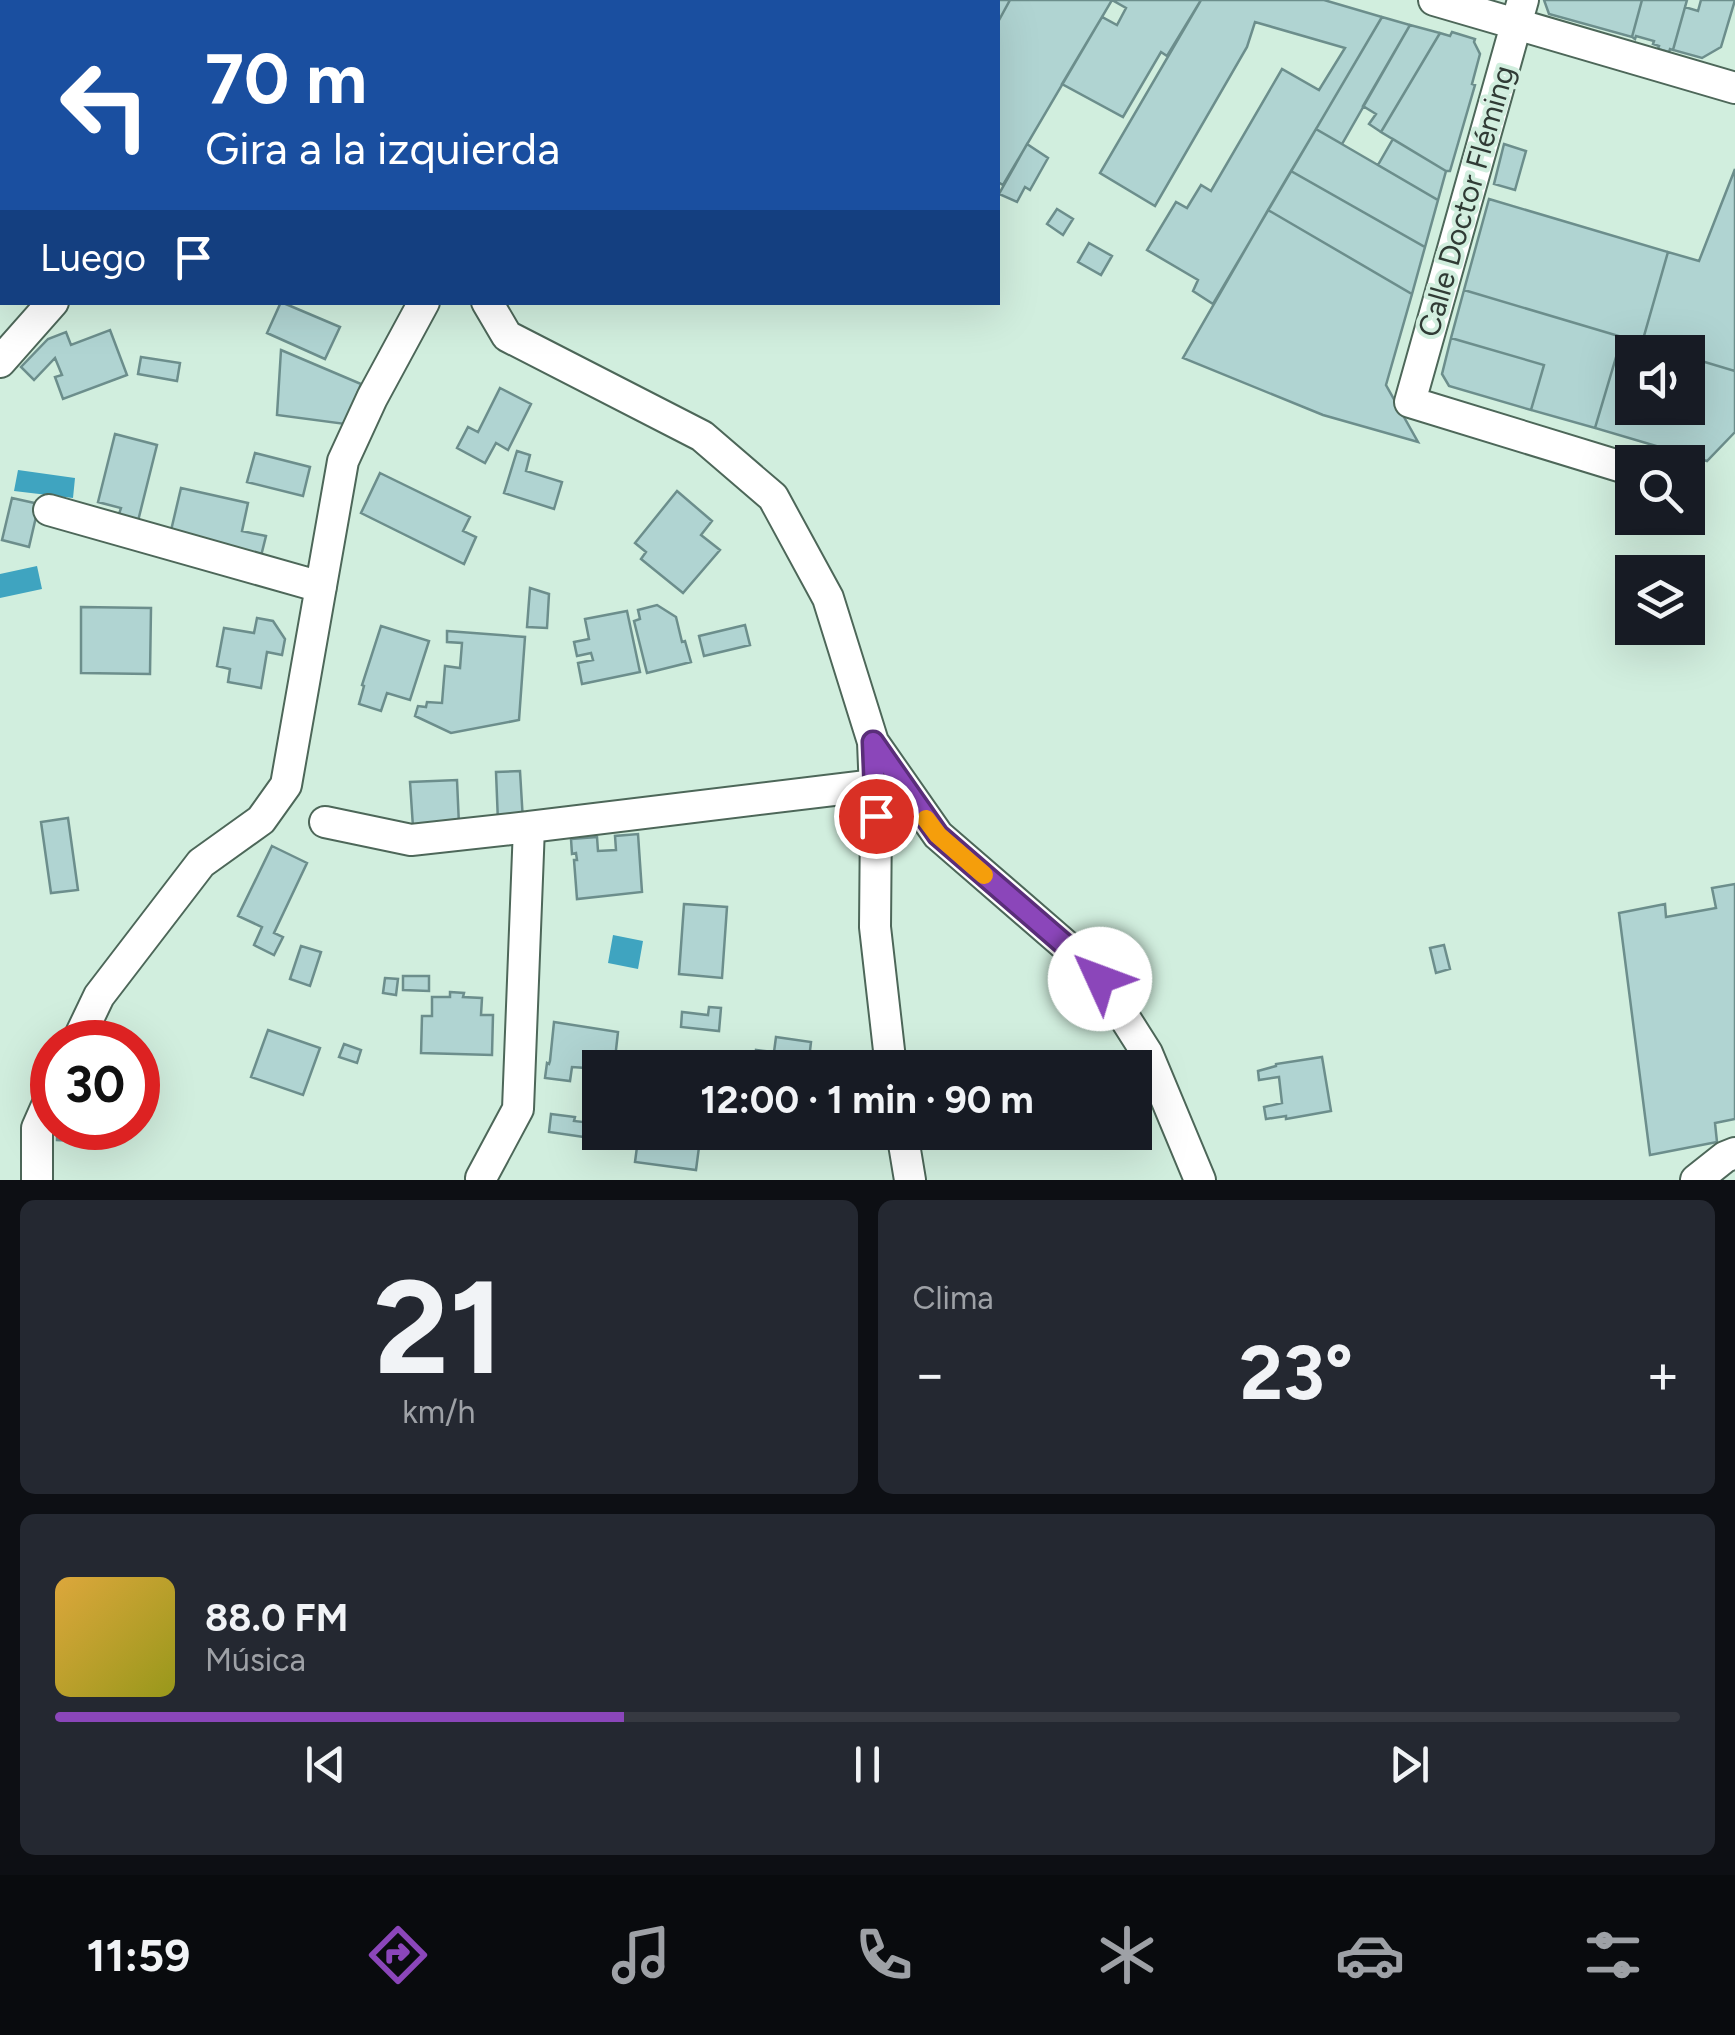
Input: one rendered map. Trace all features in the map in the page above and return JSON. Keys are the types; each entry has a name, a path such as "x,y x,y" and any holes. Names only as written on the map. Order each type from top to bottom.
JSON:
{"street":[{"path":"1434,0 1520,12 1733,80"},
{"name":"Calle Doctor Fléming","path":"1520,12 1410,402 1615,465"},
{"path":"0,362 50,305"},
{"path":"88,1020 99,996 201,862 261,820 286,785 342,461 422,305"},
{"path":"489,305 507,336 702,436 773,498 828,598 873,742 874,926 889,1050"},
{"path":"49,510 321,587"},
{"path":"873,742 938,835 1100,979 1147,1053 1200,1180"},
{"path":"325,822 411,840 875,785"},
{"path":"481,1178 518,1109 529,827"},
{"path":"36,1150 37,1180"},
{"path":"905,1150 910,1180"},
{"path":"1696,1180 1735,1153"}],"water":[{"path":"18,470 75,478 73,498 14,491"},
{"path":"37,566 42,589 0,598 0,574"},
{"path":"613,935 643,941 638,969 608,963"}],"building":[{"path":"1000,0 1010,0 1000,18"},
{"path":"1010,0 1112,0 1003,185 1000,183 1000,18"},
{"path":"1112,0 1201,0 1167,56 1161,52 1123,117 1062,84 1102,17 1117,25 1126,8"},
{"path":"1201,0 1324,0 1382,17 1213,304 1193,291 1198,280 1147,250 1176,202 1187,208 1201,185 1211,191 1282,69 1319,90 1345,48 1255,22 1247,47 1155,206 1100,173"},
{"path":"1544,0 1642,0 1632,37 1549,14"},
{"path":"1642,0 1687,0 1673,50 1658,49 1654,41 1632,37"},
{"path":"1701,0 1735,0 1721,47 1702,58 1673,50 1685,7 1698,11"},
{"path":"1382,17 1410,25 1342,144 1316,129"},
{"path":"1410,25 1440,33 1381,132 1369,124 1376,114 1363,106"},
{"path":"1452,32 1475,39 1480,54 1472,84 1475,85 1450,171 1446,171 1381,132 1440,33 1450,36"},
{"path":"1316,129 1438,200 1425,247 1291,171"},
{"path":"1393,139 1446,171 1438,200 1378,165"},
{"path":"1027,144 1048,158 1030,190 1025,187 1017,202 1000,192"},
{"path":"1504,144 1526,151 1515,190 1494,184"},
{"path":"1735,169 1735,371 1705,362 1705,335 1644,335 1668,252 1699,261"},
{"path":"1291,171 1425,247 1412,294 1268,210"},
{"path":"1489,199 1668,252 1644,335 1615,335 1464,290"},
{"path":"1057,209 1073,219 1063,235 1047,224"},
{"path":"1268,210 1412,294 1386,385 1418,442 1323,415 1183,358"},
{"path":"1089,243 1112,256 1101,275 1078,262"},
{"path":"1464,290 1615,335 1615,361 1595,428 1531,410 1544,365 1451,338"},
{"path":"280,305 340,327 325,359 267,333"},
{"path":"110,330 127,375 63,399 55,377 62,375 55,358 34,380 21,367 48,339 66,332 71,345"},
{"path":"1451,338 1544,365 1531,410 1449,386 1442,374"},
{"path":"281,350 361,384 345,424 277,415"},
{"path":"141,357 180,363 177,381 138,374"},
{"path":"1615,361 1615,425 1705,425 1705,362 1735,371 1735,432 1707,461 1705,445 1653,445 1595,428"},
{"path":"500,388 531,404 508,450 496,443 485,463 457,448 468,427 478,432"},
{"path":"115,434 157,445 137,525 117,520 121,508 98,502"},
{"path":"517,451 530,455 526,471 562,482 554,509 504,493"},
{"path":"255,453 310,467 303,496 247,482"},
{"path":"380,473 470,517 463,531 476,537 464,564 361,513"},
{"path":"181,488 248,503 242,531 266,536 260,560 169,539"},
{"path":"677,491 712,521 701,535 720,550 683,593 641,559 646,552 635,543"},
{"path":"12,498 39,504 29,547 2,540"},
{"path":"530,588 549,594 547,628 527,627"},
{"path":"657,605 676,617 691,662 647,673 634,621 640,619 638,610"},
{"path":"81,607 151,608 150,674 81,673"},
{"path":"627,611 640,672 582,684 578,663 593,660 591,653 577,656 574,642 589,639 585,619"},
{"path":"257,618 273,621 285,639 282,655 267,652 261,688 228,682 230,669 217,666 224,628 254,633"},
{"path":"745,625 750,645 704,656 699,636"},
{"path":"381,626 429,641 410,700 387,693 381,711 359,704"},
{"path":"447,631 525,637 519,720 451,733 415,716 418,706 442,703 445,666 460,668 462,643 447,642"},
{"path":"520,771 523,821 498,822 496,772"},
{"path":"457,780 459,825 413,827 410,782"},
{"path":"68,818 78,890 51,893 41,822"},
{"path":"638,834 642,892 577,899 577,860 576,853 572,854 571,839 597,837 598,851 616,850 615,836"},
{"path":"272,846 307,863 274,933 283,937 274,955 254,945 262,927 238,916"},
{"path":"1735,884 1735,1119 1715,1123 1717,1142 1650,1155 1619,913 1665,904 1666,917 1716,908 1712,888"},
{"path":"684,904 727,907 722,978 679,974"},
{"path":"1444,945 1450,969 1436,973 1430,948"},
{"path":"301,946 321,952 310,986 290,979"},
{"path":"403,976 429,976 429,991 403,990"},
{"path":"385,978 398,979 396,995 383,993"},
{"path":"450,992 482,998 481,1015 493,1015 492,1055 421,1053 422,1016 432,1016 432,997 450,997"},
{"path":"709,1007 721,1008 719,1031 681,1027 682,1012 708,1015"},
{"path":"554,1022 618,1032 616,1050 582,1050 582,1068 572,1067 570,1081 545,1078"},
{"path":"268,1030 320,1048 303,1095 251,1077"},
{"path":"776,1037 811,1042 810,1050 774,1050"},
{"path":"344,1044 361,1050 357,1063 339,1057"},
{"path":"1322,1057 1331,1111 1266,1119 1264,1107 1282,1103 1279,1077 1259,1080 1258,1071"},
{"path":"551,1114 575,1117 574,1121 582,1122 582,1137 549,1132"},
{"path":"637,1150 699,1150 696,1170 635,1162"}],"slow traffic":[{"path":"926,819 938,835 984,875"}],"route":[{"path":"876,816 873,742 938,835 1100,979"}]}
